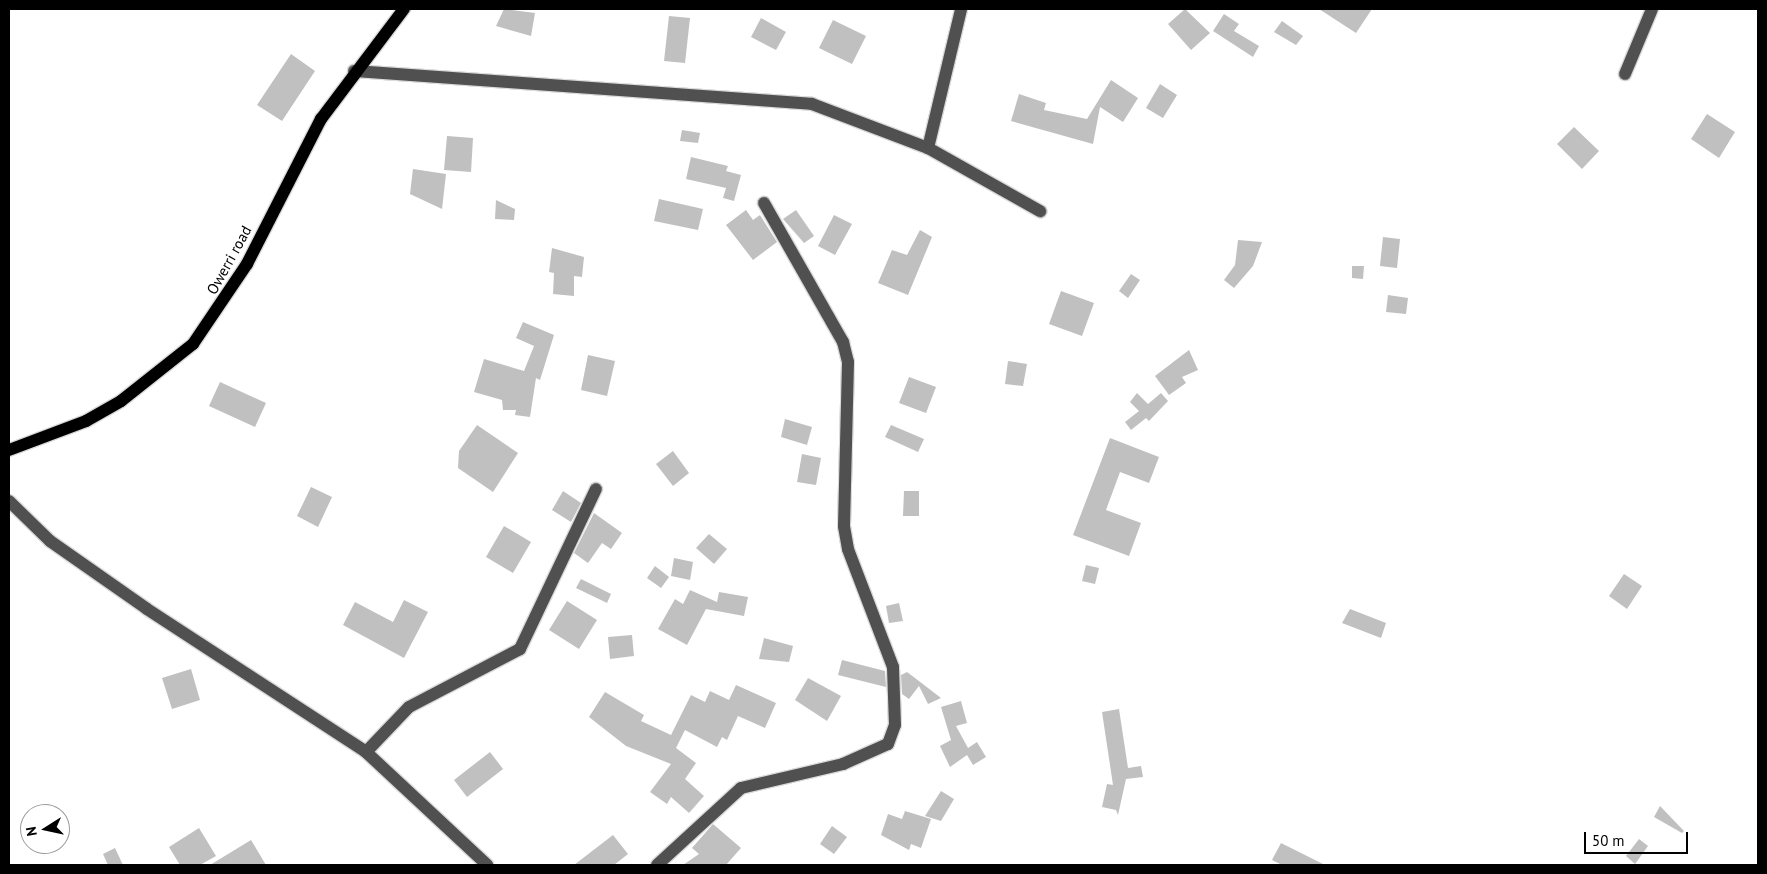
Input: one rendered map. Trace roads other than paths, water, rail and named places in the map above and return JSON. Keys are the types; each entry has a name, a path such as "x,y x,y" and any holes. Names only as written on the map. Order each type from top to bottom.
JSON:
{"main road":[{"name":"Owerri road","path":"9,450 86,421 121,401 193,344 228,297 321,120 354,71 404,9"}],"street":[{"path":"928,148 961,9"},
{"path":"1625,74 1652,9"},
{"path":"354,71 812,104 928,148 1040,211"},
{"path":"657,865 741,788 843,764 888,744 895,725 893,666 848,548 844,526 848,371 843,342 764,203"},
{"path":"366,752 409,707 520,649 596,489"},
{"path":"9,501 50,541 139,603 366,752 487,865"}]}
